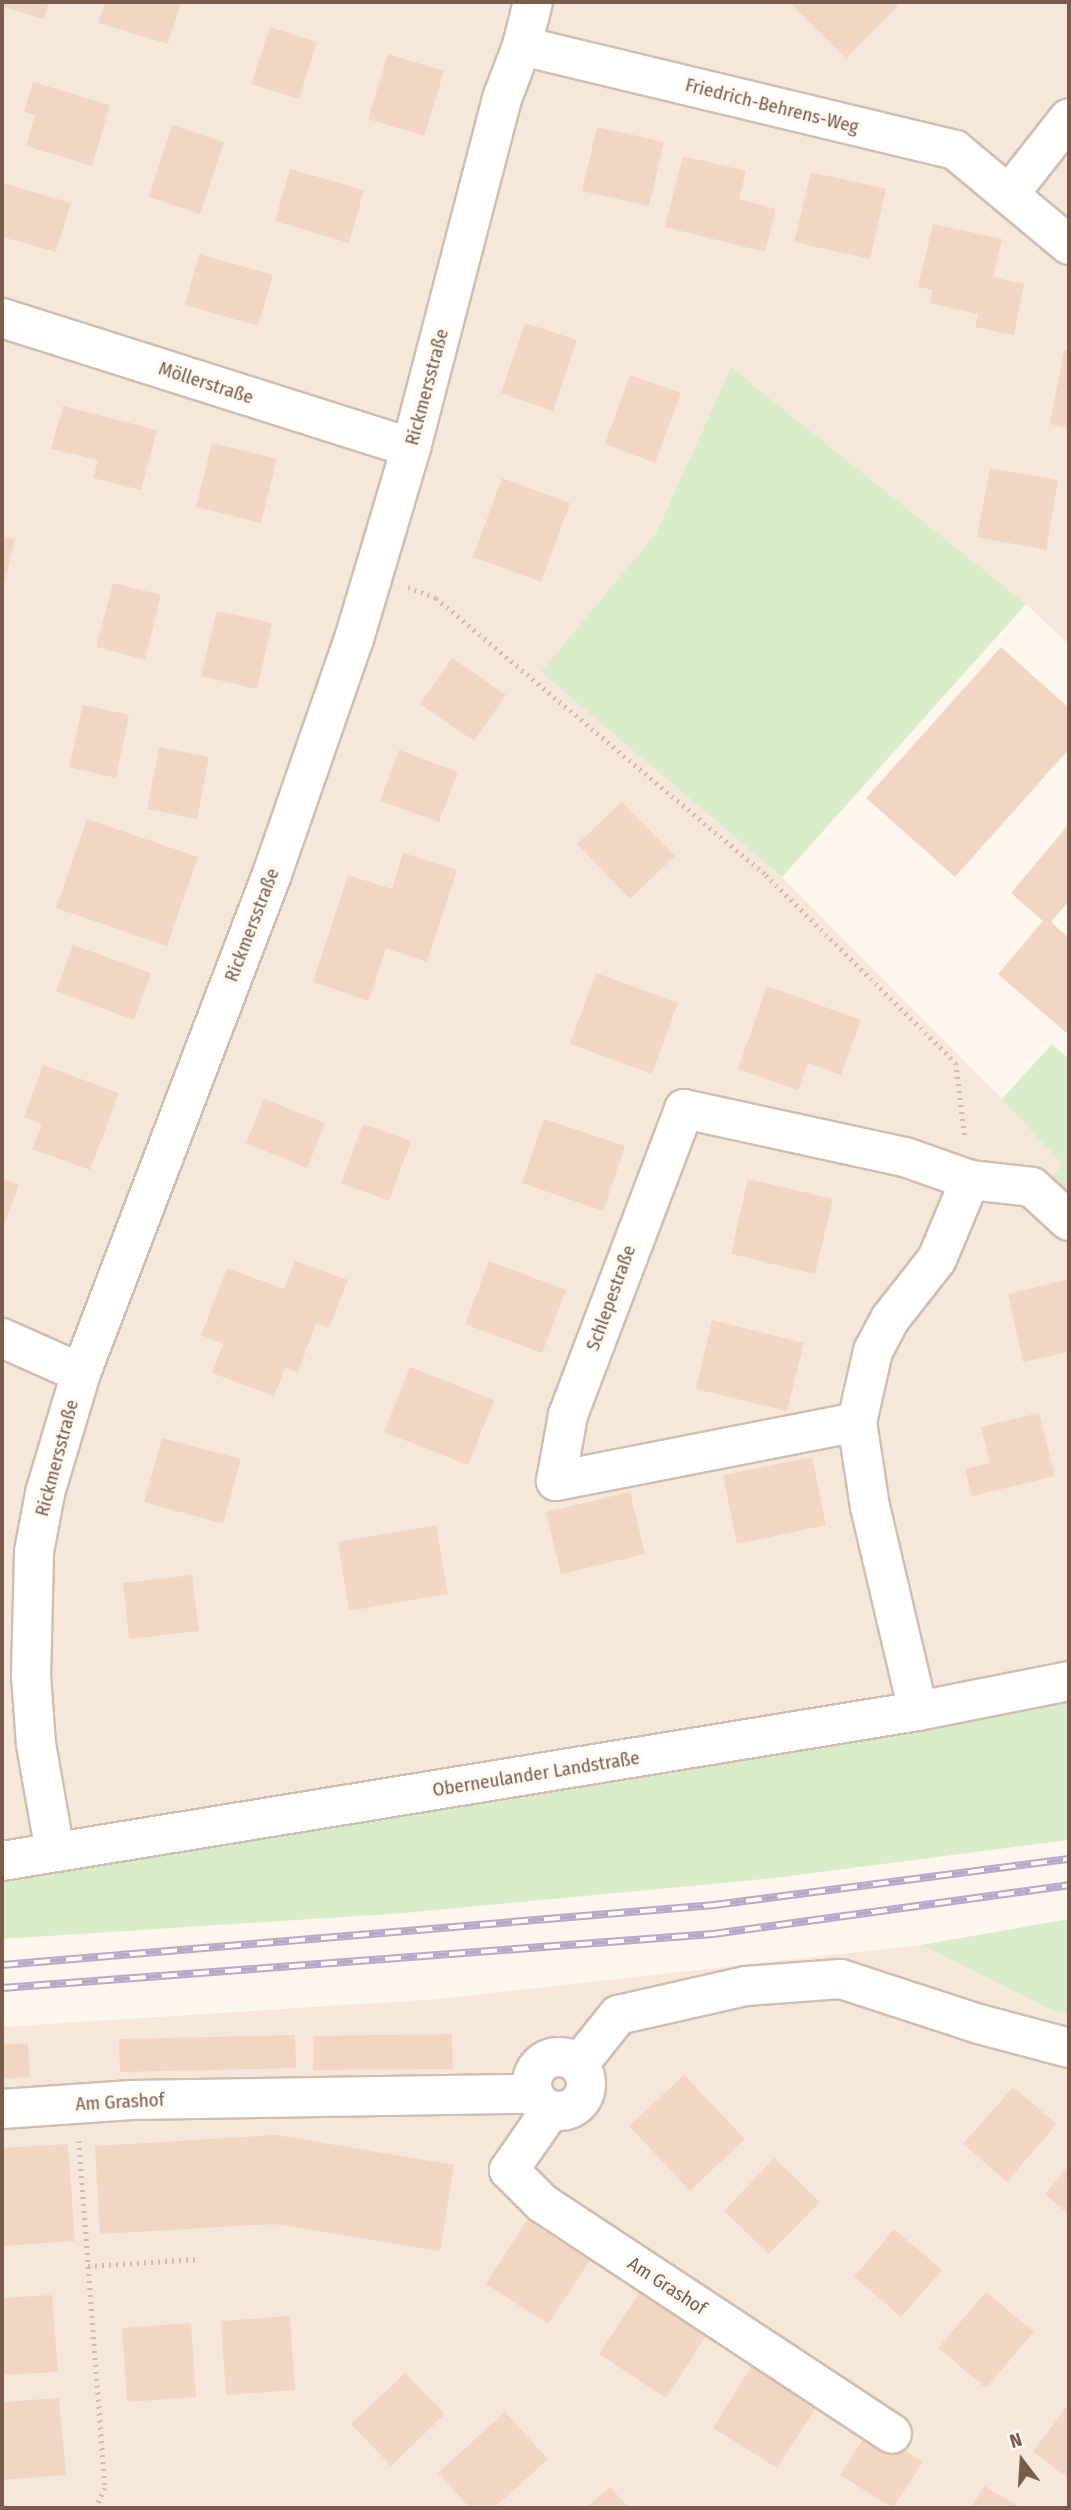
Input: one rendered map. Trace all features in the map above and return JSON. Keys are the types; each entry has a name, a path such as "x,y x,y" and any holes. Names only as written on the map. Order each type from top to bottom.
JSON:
{"street":[{"name":"Rickmersstraße","path":"55,1852 36,1744 31,1676 34,1552 45,1493 81,1373 272,874 354,639 411,448 503,96 522,46 533,2"},
{"name":"Friedrich-Behrens-Weg","path":"522,46 955,150 1010,193 1069,245"},
{"path":"1010,193 1069,118"},
{"name":"Möllerstraße","path":"2,318 411,448"},
{"name":"Schlepestraße","path":"857,1422 556,1481 568,1415 684,1109 905,1157 970,1180 1032,1187 1069,1221"},
{"path":"919,1711 870,1507 857,1422 873,1351 890,1319 937,1259 970,1180"},
{"path":"2,1338 81,1373"},
{"name":"Oberneulander Landstraße","path":"2,1861 919,1711 1069,1681"},
{"name":"Am Grashof","path":"541,2102 531,2082 535,2070 544,2061 555,2057 568,2058 578,2064 618,2015 746,1986 841,1979 979,2024 1069,2048"},
{"name":"Am Grashof","path":"2,2109 132,2100 541,2102"},
{"name":"Am Grashof","path":"541,2102 509,2170 542,2203 892,2434"}],"path":[{"path":"374,573 436,598 766,875 956,1063 970,1180"},
{"path":"76,2104 105,2488 96,2508"},
{"path":"88,2266 198,2259"}],"shaded area":[{"path":"2,2 1069,2 1069,645 1026,604 731,367 656,533 542,672 782,877 1002,1099 1062,1164 1069,1216 1069,1690 2,1870"},
{"path":"921,1945 1050,2010 1069,2015 1069,2508 2,2508 2,2027 439,1999"}],"green space":[{"path":"731,367 1026,604 782,877 541,672 656,533"},
{"path":"1052,1044 1069,1059 1069,1216 1042,1190 1062,1164 1002,1099"},
{"path":"1069,1690 1069,1840 775,1878 404,1913 2,1939 2,1870"},
{"path":"1069,1919 1069,2015 1051,2010 921,1945"}],"building":[{"path":"2,2 49,2 44,19 2,7"},
{"path":"105,2 181,2 168,44 98,23"},
{"path":"894,2 898,6 846,58 791,4"},
{"path":"270,27 317,42 299,99 251,84"},
{"path":"388,54 444,71 424,136 368,119"},
{"path":"33,82 110,105 92,166 26,146 35,115 24,112"},
{"path":"172,125 224,142 200,214 149,197"},
{"path":"597,127 664,142 649,206 582,191"},
{"path":"683,156 746,171 739,199 776,209 765,252 665,227"},
{"path":"290,169 364,190 349,243 275,221"},
{"path":"811,172 886,189 870,259 794,242"},
{"path":"2,183 71,203 56,252 2,237"},
{"path":"933,224 1002,239 993,277 1024,284 1014,335 975,327 978,314 930,303 933,290 918,287"},
{"path":"199,254 273,275 258,326 185,305"},
{"path":"525,323 577,340 553,411 501,393"},
{"path":"1064,350 1069,351 1069,428 1050,424"},
{"path":"630,375 681,393 655,463 605,444"},
{"path":"63,406 157,430 141,490 93,478 98,460 51,449"},
{"path":"212,443 277,459 261,523 196,507"},
{"path":"990,468 1058,480 1046,550 977,537"},
{"path":"502,478 570,503 541,582 473,557"},
{"path":"2,536 15,539 3,589 2,588"},
{"path":"113,583 161,595 145,660 96,647"},
{"path":"217,611 272,623 257,689 201,676"},
{"path":"1001,647 1069,708 1069,749 955,877 866,798"},
{"path":"452,658 506,695 474,741 420,704"},
{"path":"83,705 129,715 116,778 69,767"},
{"path":"159,747 209,757 197,819 147,809"},
{"path":"399,750 458,772 439,822 380,801"},
{"path":"622,802 675,856 630,899 577,844"},
{"path":"87,819 198,857 167,946 56,908"},
{"path":"1069,824 1069,901 1051,922 1069,938 1069,1035 998,974 1043,921 1011,893"},
{"path":"403,853 457,870 427,962 386,948 369,1001 313,982 348,875 392,889"},
{"path":"73,945 151,973 134,1020 56,991"},
{"path":"596,973 678,1003 652,1074 570,1044"},
{"path":"767,986 861,1020 841,1075 808,1063 798,1090 738,1069"},
{"path":"43,1065 119,1093 90,1170 32,1149 42,1124 24,1117"},
{"path":"264,1099 325,1123 307,1168 246,1143"},
{"path":"544,1119 625,1146 603,1211 522,1183"},
{"path":"363,1124 411,1141 389,1201 341,1183"},
{"path":"2,1178 19,1185 2,1231"},
{"path":"748,1179 833,1199 815,1274 731,1254"},
{"path":"295,1261 348,1280 329,1328 316,1323 298,1372 285,1368 274,1396 212,1373 223,1344 201,1335 227,1268 284,1289"},
{"path":"489,1261 566,1290 542,1353 465,1324"},
{"path":"1069,1279 1069,1352 1023,1362 1008,1294"},
{"path":"712,1320 804,1343 787,1411 696,1389"},
{"path":"410,1367 494,1400 468,1465 384,1432"},
{"path":"1039,1413 1055,1476 972,1496 965,1469 990,1463 981,1427"},
{"path":"162,1438 241,1459 223,1524 144,1502"},
{"path":"812,1457 826,1525 737,1544 723,1475"},
{"path":"630,1492 645,1554 561,1574 546,1512"},
{"path":"436,1525 448,1594 349,1611 338,1542"},
{"path":"192,1575 199,1631 129,1639 123,1583"},
{"path":"452,2034 453,2069 313,2070 313,2036"},
{"path":"295,2035 296,2068 120,2072 119,2039"},
{"path":"28,2043 30,2077 2,2079 2,2045"},
{"path":"684,2075 745,2139 690,2191 629,2126"},
{"path":"1013,2087 1057,2124 1007,2182 963,2144"},
{"path":"276,2135 454,2165 440,2251 274,2224 100,2234 95,2146"},
{"path":"68,2144 75,2241 2,2246 2,2148"},
{"path":"774,2158 820,2202 769,2254 724,2211"},
{"path":"1069,2165 1069,2215 1045,2194"},
{"path":"527,2220 590,2260 548,2324 486,2284"},
{"path":"894,2229 942,2270 901,2317 854,2277"},
{"path":"640,2292 707,2334 666,2398 599,2354"},
{"path":"986,2292 1034,2332 986,2388 938,2348"},
{"path":"52,2295 58,2372 2,2375 2,2298"},
{"path":"290,2316 295,2390 226,2395 221,2321"},
{"path":"191,2323 196,2397 127,2402 122,2328"},
{"path":"752,2365 817,2406 777,2468 713,2428"},
{"path":"405,2373 445,2414 391,2466 351,2424"},
{"path":"59,2398 66,2475 2,2480 2,2402"},
{"path":"1069,2403 1069,2479 1033,2452"},
{"path":"505,2412 548,2459 494,2508 470,2508 438,2473"},
{"path":"870,2429 923,2462 893,2508 840,2475"},
{"path":"984,2486 1021,2508 971,2508"},
{"path":"610,2487 629,2508 586,2508"}],"railway":[{"path":"2,1965 714,1905 1069,1859"},
{"path":"2,1988 713,1934 1069,1885"}]}
